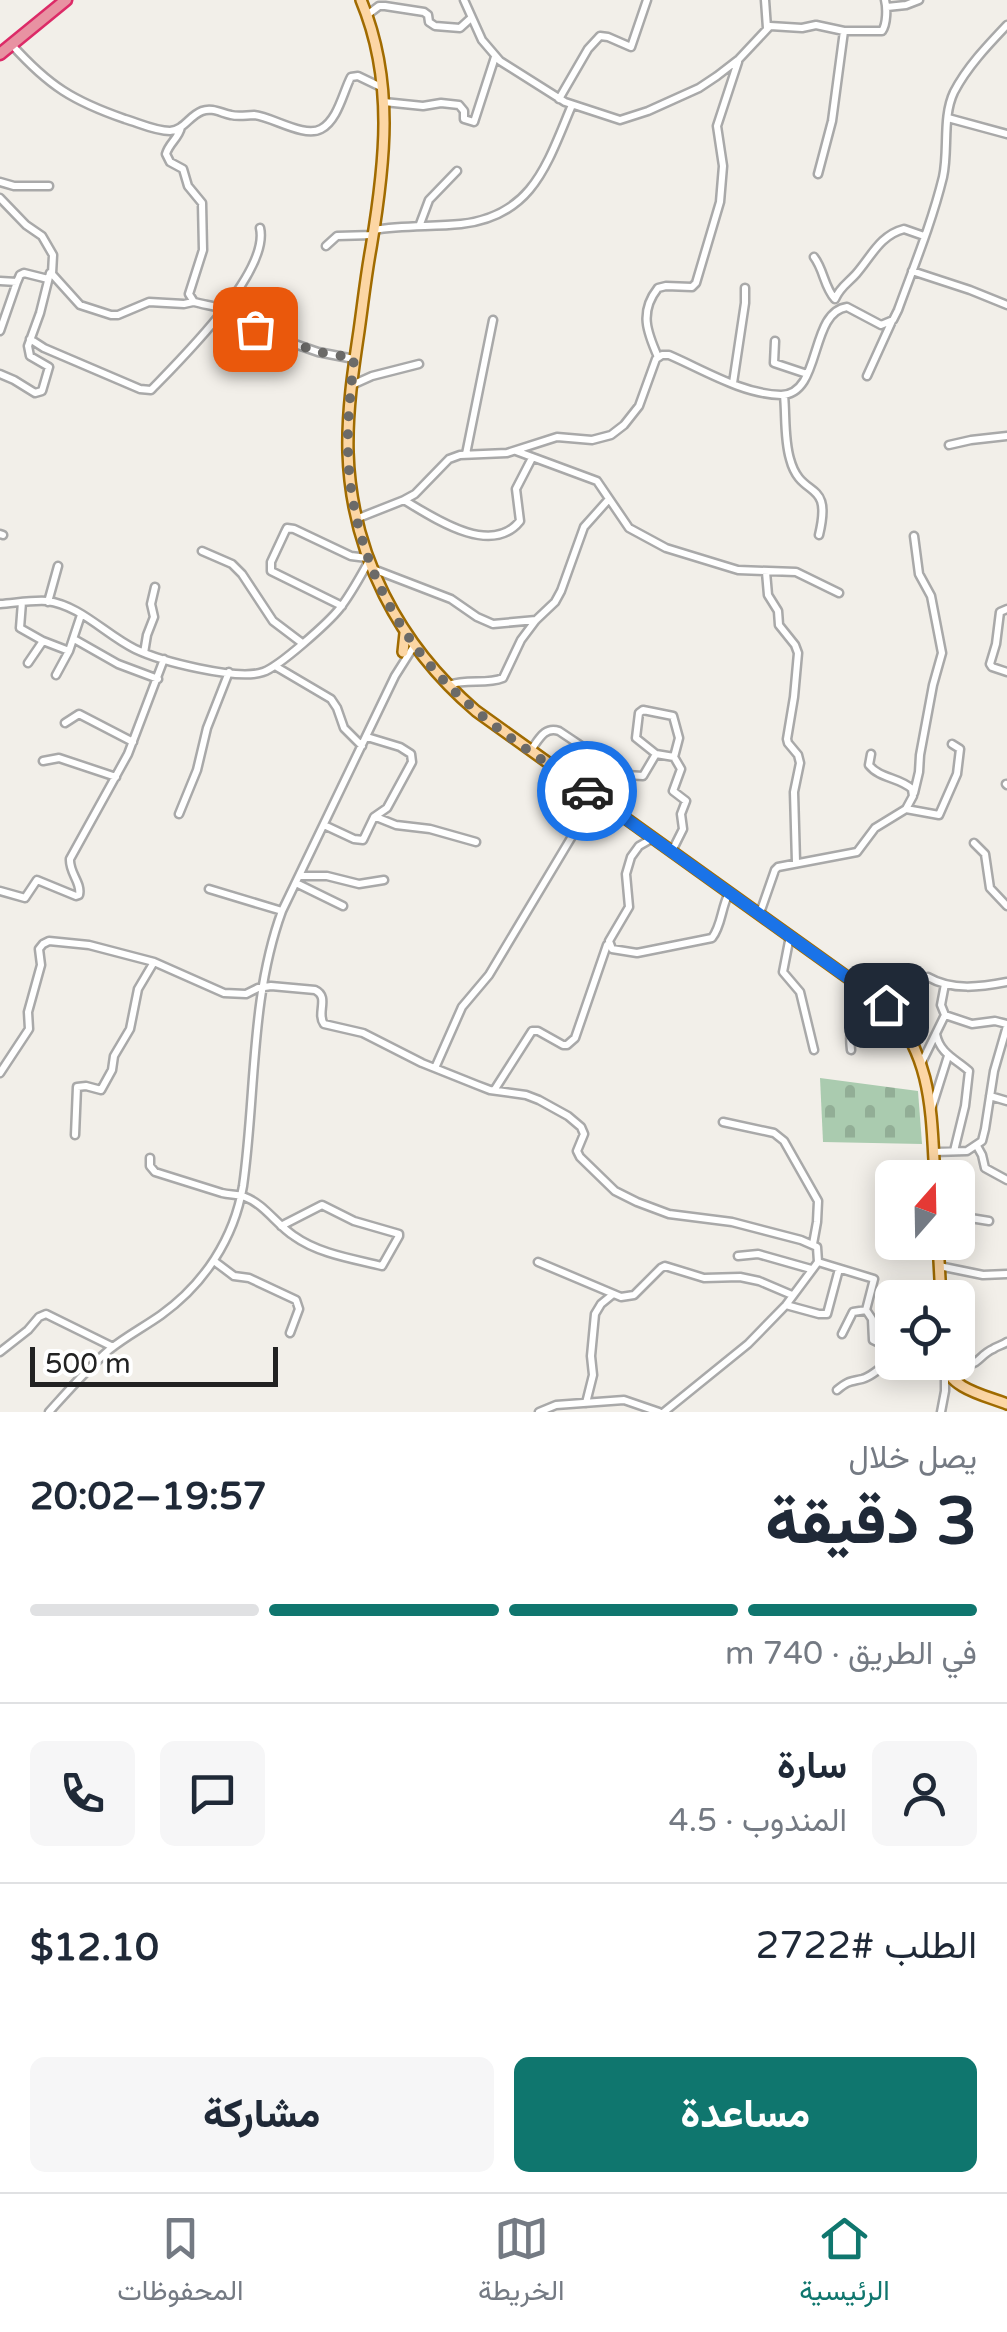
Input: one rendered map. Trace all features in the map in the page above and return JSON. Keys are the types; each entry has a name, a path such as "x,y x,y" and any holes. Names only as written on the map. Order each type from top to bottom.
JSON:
{"highway":[{"path":"0,54 66,0"}],"main road":[{"path":"361,0 376,44 384,88 384,150 354,358 348,454 356,519 369,563 388,603 416,648 448,686 476,710 886,1005 909,1034 922,1062 933,1160"},
{"path":"404,656 405,633"},
{"path":"404,656 416,648"},
{"path":"939,1260 939,1280"},
{"path":"954,1380 1007,1404"}],"street":[{"path":"464,0 482,40 495,57 558,99 615,120 626,120 698,88 739,59 767,28 816,25 844,31 884,30 886,3 906,6 919,0"},
{"path":"558,99 600,36 631,46 647,0"},
{"path":"764,0 767,28"},
{"path":"367,15 385,6 424,12 435,26 460,28 472,18"},
{"path":"867,376 912,271 942,178 950,103 980,53 1007,26"},
{"path":"818,174 832,120 844,31"},
{"path":"12,45 50,83 84,104 172,131 200,112 212,110 317,130 333,115 351,76 384,88"},
{"path":"384,102 459,105 464,119 474,122 495,57"},
{"path":"356,519 404,500 450,460 466,454 515,451 550,438 600,440 616,432 638,406 658,357 646,323 647,308 658,288 692,287 696,283 720,202 722,166 716,126 739,59"},
{"path":"326,246 337,236 420,224 480,221 514,206 534,186 572,105"},
{"path":"948,118 1007,134"},
{"path":"0,330 24,272 49,275 80,305 111,315 154,302 184,304 191,298 202,254 200,200 188,186 183,170 166,157 182,126"},
{"path":"420,224 429,200 456,171"},
{"path":"0,182 49,186"},
{"path":"0,198 45,240 52,255 28,348 30,356 50,369 42,391 35,393 0,374"},
{"path":"30,340 148,390 225,310 248,276 261,242 260,228"},
{"path":"834,299 870,252 891,234 904,228 924,236"},
{"path":"814,257 822,267 830,294 843,307 882,325 893,320"},
{"path":"912,271 1007,305"},
{"path":"0,280 17,282"},
{"path":"733,384 745,288"},
{"path":"191,298 242,316 263,333 318,352 354,358"},
{"path":"658,357 670,355 733,384 784,395 798,387 830,315 843,307"},
{"path":"466,454 493,320"},
{"path":"775,340 774,363 806,374"},
{"path":"351,386 372,376 419,364"},
{"path":"784,395 790,462 800,480 823,501 819,534"},
{"path":"949,445 1007,436"},
{"path":"515,451 596,481 629,528 658,545 725,567 796,572 839,593"},
{"path":"404,500 456,528 487,535 505,534 520,521 516,489 532,458"},
{"path":"448,686 464,680 502,678 521,640 561,591 588,520 609,499"},
{"path":"342,606 272,571 270,565 288,528 451,599 492,624 536,620"},
{"path":"760,914 778,866 857,852 875,828 906,809 914,793 942,653 931,596 919,574 914,536"},
{"path":"202,551 232,564 273,622 302,643"},
{"path":"0,604 48,602 81,615 126,644 164,659 229,672 260,673 275,666 342,606 369,563"},
{"path":"48,602 58,566"},
{"path":"766,572 768,595 778,611 779,625 798,653 787,739 800,763 794,792 796,862"},
{"path":"144,652 154,617 156,586"},
{"path":"22,602 20,628 69,652"},
{"path":"1007,608 1000,612 990,664 1007,672"},
{"path":"56,675 69,652 81,615"},
{"path":"74,639 118,664 158,679"},
{"path":"28,663 43,641"},
{"path":"49,1412 113,1347 181,1299 214,1261 228,1235 242,1195 248,1158 263,987 272,940 282,911 404,656"},
{"path":"0,891 25,898 37,880 80,895 70,859 133,742 164,659"},
{"path":"275,666 331,699 344,728 362,746"},
{"path":"178,814 197,770 207,728 229,672"},
{"path":"672,851 683,829 681,814 686,801 673,792 680,770 674,757 679,738 673,716 643,710 639,713 636,738 656,754 674,757"},
{"path":"64,723 79,714 133,742"},
{"path":"435,1068 462,1007 489,975 576,828 604,769 604,762 552,729 546,730 530,751"},
{"path":"324,825 360,841 365,838 374,817 386,808 412,762 412,756 404,749 366,737"},
{"path":"906,809 939,815 958,769 960,749 952,744"},
{"path":"613,809 626,775 643,776 656,754"},
{"path":"872,754 870,765 875,772 906,784 914,793"},
{"path":"43,761 59,758 116,776"},
{"path":"374,817 476,842"},
{"path":"494,1090 529,1033 535,1030 567,1045 575,1038 594,977 629,907 626,874 631,857 653,838"},
{"path":"974,843 984,854 990,888 1007,906"},
{"path":"298,880 327,876 360,884 384,880"},
{"path":"298,880 343,906"},
{"path":"209,888 282,911"},
{"path":"608,944 615,951 629,953 712,938 730,892"},
{"path":"790,935 783,972 800,992 814,1050"},
{"path":"0,1073 30,1030 28,1012 40,971 38,954 49,941 90,945 154,962 224,993 246,994 263,987 318,991 323,998 324,1024 362,1033 477,1085 539,1100 578,1123 584,1134 580,1157 624,1196 669,1214 732,1222 818,1248 818,1262 748,1344 661,1412 628,1400 556,1405 540,1412"},
{"path":"74,1135 77,1087 101,1090 105,1086 114,1056 134,1018 136,994 154,962"},
{"path":"928,976 945,984 980,986 1007,982"},
{"path":"922,1062 945,1015 941,1005 945,984"},
{"path":"851,1050 853,1017 875,996"},
{"path":"933,1152 967,1151 982,1141 1007,1025 994,1021 972,1024 945,1015"},
{"path":"936,1034 948,1056 968,1068 970,1075 954,1151"},
{"path":"930,1111 948,1056"},
{"path":"990,1096 1007,1101"},
{"path":"723,1122 774,1133 784,1141 818,1201 813,1244"},
{"path":"977,1146 985,1168 1007,1180"},
{"path":"150,1158 155,1172 242,1195 280,1226 312,1246 380,1266 386,1264 400,1236 354,1221 322,1205 280,1226"},
{"path":"975,1219 989,1221"},
{"path":"738,1256 758,1254 812,1269"},
{"path":"214,1261 234,1276 250,1278 296,1300 299,1309 290,1333"},
{"path":"538,1262 612,1295 629,1298 665,1266 704,1278 759,1281 792,1295"},
{"path":"818,1262 874,1279 866,1310 872,1319 875,1341"},
{"path":"939,1266 983,1275 1007,1274"},
{"path":"786,1304 825,1315 839,1268"},
{"path":"586,1404 593,1375 595,1314 612,1295"},
{"path":"842,1334 853,1312 866,1310"},
{"path":"0,1352 46,1314 113,1347"},
{"path":"975,1362 1007,1342"},
{"path":"837,1390 849,1380 875,1372"},
{"path":"941,1412 945,1380"},
{"path":"946,1392 956,1383"}],"green space":[{"path":"820,1078 918,1091 922,1144 823,1142"}],"way so far":[{"path":"255,329 318,352 354,358 348,428 350,477 363,543 388,603 421,655 454,692 587,791"}],"route":[{"path":"587,791 886,1005"}]}
